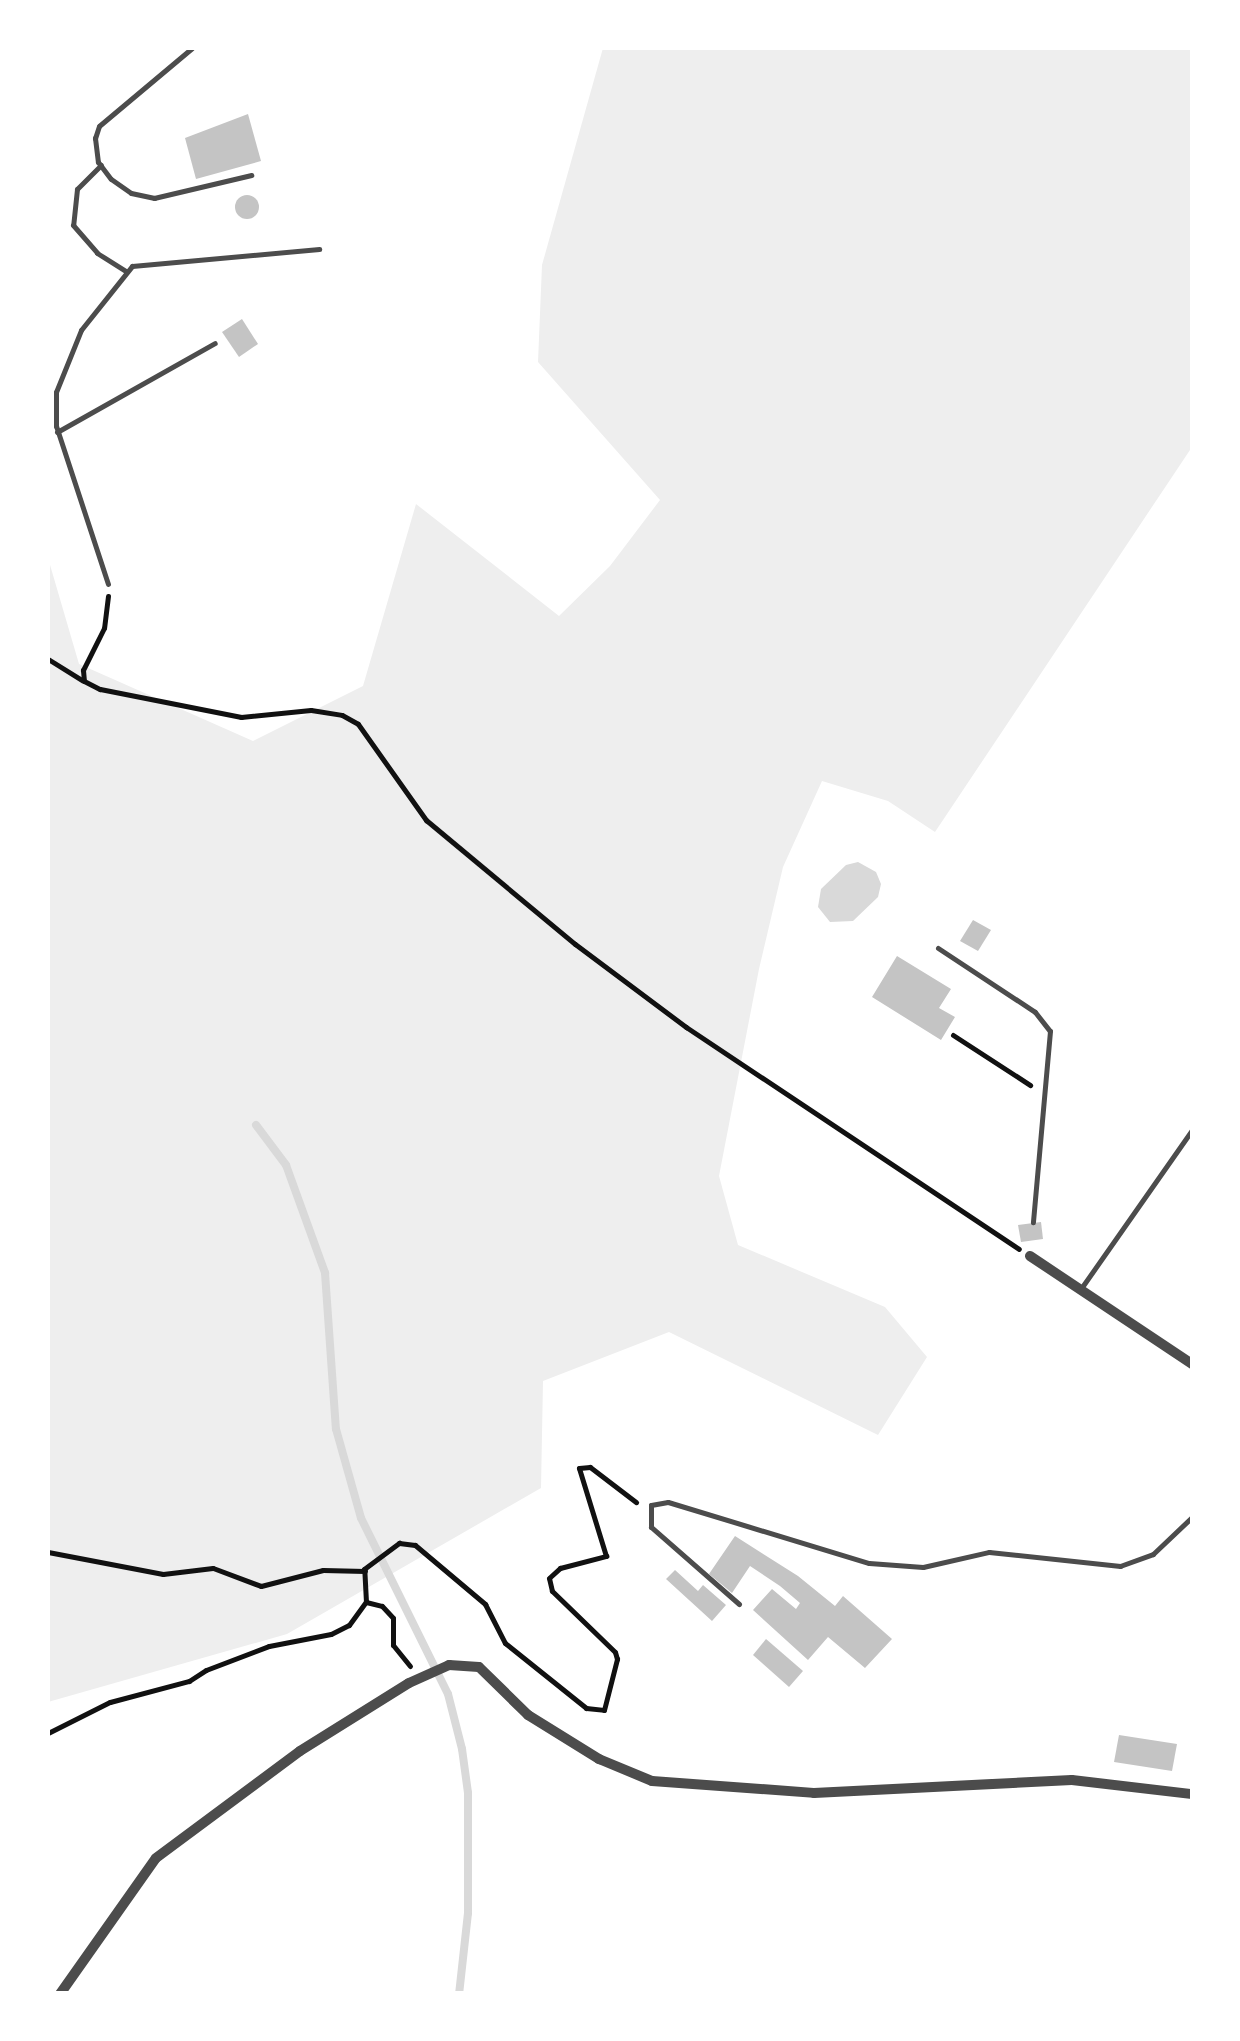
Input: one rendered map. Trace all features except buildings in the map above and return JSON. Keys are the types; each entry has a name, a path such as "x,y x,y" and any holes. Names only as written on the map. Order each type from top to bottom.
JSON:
{"street":[{"path":"1030,1256 1192,1364"},
{"path":"60,1994 156,1858 300,1752 449,1665 478,1667 528,1715 599,1759 652,1782 814,1793 1072,1780 1192,1794"}],"lane":[{"path":"192,48 133,93 99,126 94,138 100,166 131,193 154,198 251,176"},
{"path":"100,166 77,190 73,225 97,253 126,272"},
{"path":"108,584 57,432 56,392 64,363 82,330 126,272 142,264 320,249"},
{"path":"57,432 215,344"},
{"path":"938,948 1044,1021 1052,1041 1033,1222"},
{"path":"1080,1290 1192,1130"},
{"path":"1030,1256 1031,1242"},
{"path":"739,1604 651,1527 649,1512 658,1502 869,1563 923,1567 989,1552 1120,1566 1153,1554 1192,1517"}],"path":[{"path":"84,682 83,670 104,628 108,584"},
{"path":"48,660 100,689 242,717 311,710 342,715 358,724 426,820 575,944 686,1026 1030,1256"},
{"path":"953,1035 1046,1095"},
{"path":"48,1733 110,1702 190,1682 206,1670 269,1646 331,1634 355,1620 366,1602 361,1580 365,1571 399,1543 415,1546 485,1604 506,1643 586,1708 604,1710 617,1659 614,1652 548,1584 560,1568 606,1556 579,1468 590,1466 649,1512"},
{"path":"48,1552 163,1574 213,1568 261,1586 323,1570 365,1571"},
{"path":"366,1602 382,1606 393,1618 392,1644 426,1675"}],"shaded area":[{"path":"603,48 1192,48 1192,447 935,832 888,801 822,781 783,867 759,969 719,1176 738,1245 885,1307 927,1357 878,1435 669,1332 543,1381 541,1488 287,1634 48,1702 48,558 79,664 253,741 363,686 416,504 559,616 610,566 660,500 538,362 542,265"},
{"path":"858,862 876,872 881,884 878,897 853,921 830,922 818,907 821,889 846,865"}],"waterway":[{"path":"256,1125 286,1165 325,1273 336,1429 361,1518 448,1694 462,1749 468,1793 468,1913 459,1994"}]}
